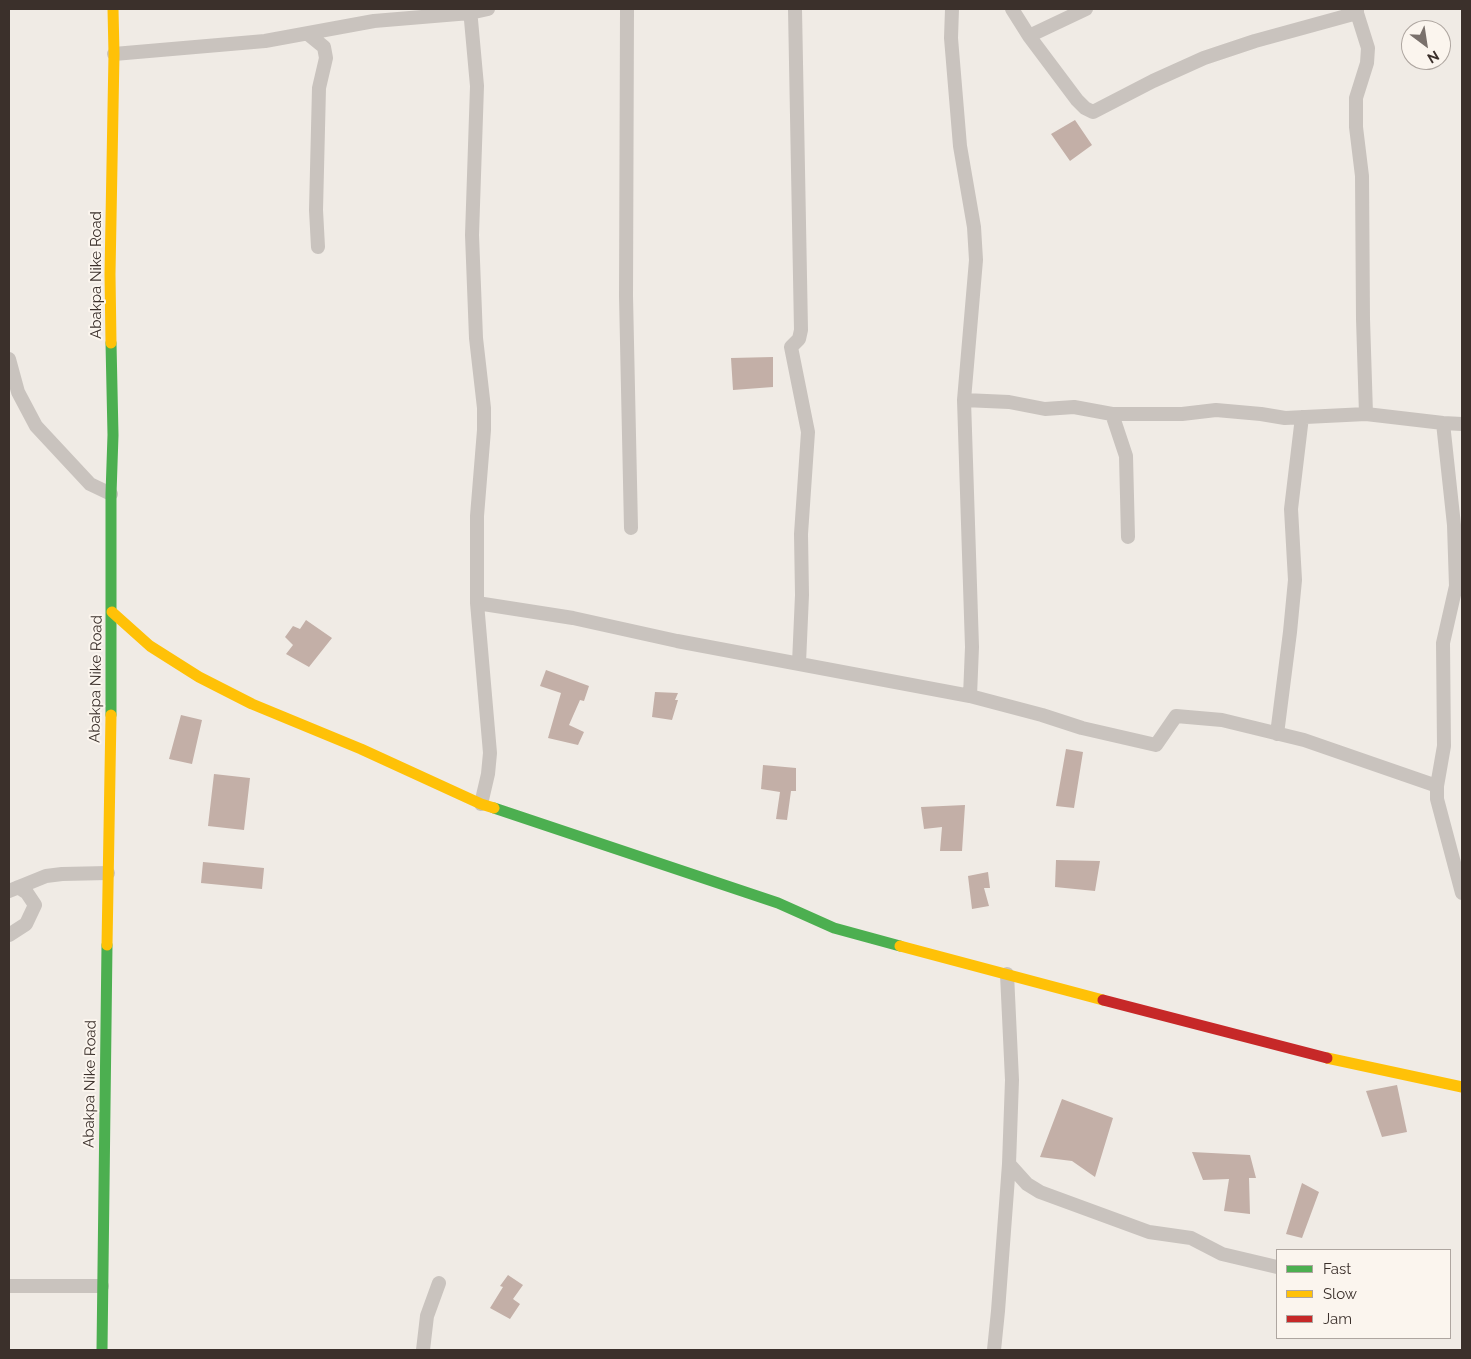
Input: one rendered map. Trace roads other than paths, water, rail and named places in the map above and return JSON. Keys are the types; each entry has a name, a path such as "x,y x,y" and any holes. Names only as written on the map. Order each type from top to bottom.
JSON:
{"street":[{"name":"Abakpa Nike Road","path":"102,1350 112,612 111,494 113,435 110,274 114,54 113,9"},
{"path":"114,54 265,41 374,21 488,9"},
{"path":"627,9 626,296 631,528"},
{"path":"795,9 801,330 799,339 791,347 808,432 801,534 802,595 799,663"},
{"path":"952,9 952,38 960,146 974,227 976,260 964,400 972,647 970,696"},
{"path":"1012,9 1029,36 1077,100 1085,108 1093,112 1153,81 1204,58 1255,40 1357,11 1368,48 1368,63 1356,98 1362,176 1366,414"},
{"path":"1029,36 1086,9"},
{"path":"470,11 477,86 472,254 476,338 484,408 477,516 477,603 490,753 482,804"},
{"path":"308,34 324,47 326,58 318,97 316,200 318,247"},
{"path":"9,359 18,392 36,426 90,484 111,494"},
{"path":"964,400 1009,402 1045,409 1074,408 1112,414 1182,414 1216,410 1261,414 1277,418 1366,414 1462,424"},
{"path":"1112,414 1126,456 1128,538"},
{"path":"1277,734 1295,580 1290,509 1302,417"},
{"path":"1443,423 1454,525 1456,586 1443,643 1444,746 1437,786 1437,799 1462,893"},
{"path":"477,603 573,618 677,640 970,696 1042,714 1082,728 1156,745 1176,716 1222,720 1304,740 1437,786"},
{"path":"112,612 150,646 199,677 252,704 361,749 482,804 778,903 834,928 880,942 1320,1057 1462,1087"},
{"path":"13,889 46,876 108,873"},
{"path":"9,935 26,924 36,905 27,892 13,889"},
{"path":"994,1350 1009,1164 1012,1080 1007,974"},
{"path":"1009,1164 1027,1184 1040,1192 1149,1232 1191,1238 1222,1254 1276,1267"},
{"path":"423,1350 427,1316 439,1284"},
{"path":"9,1286 102,1286"}]}
